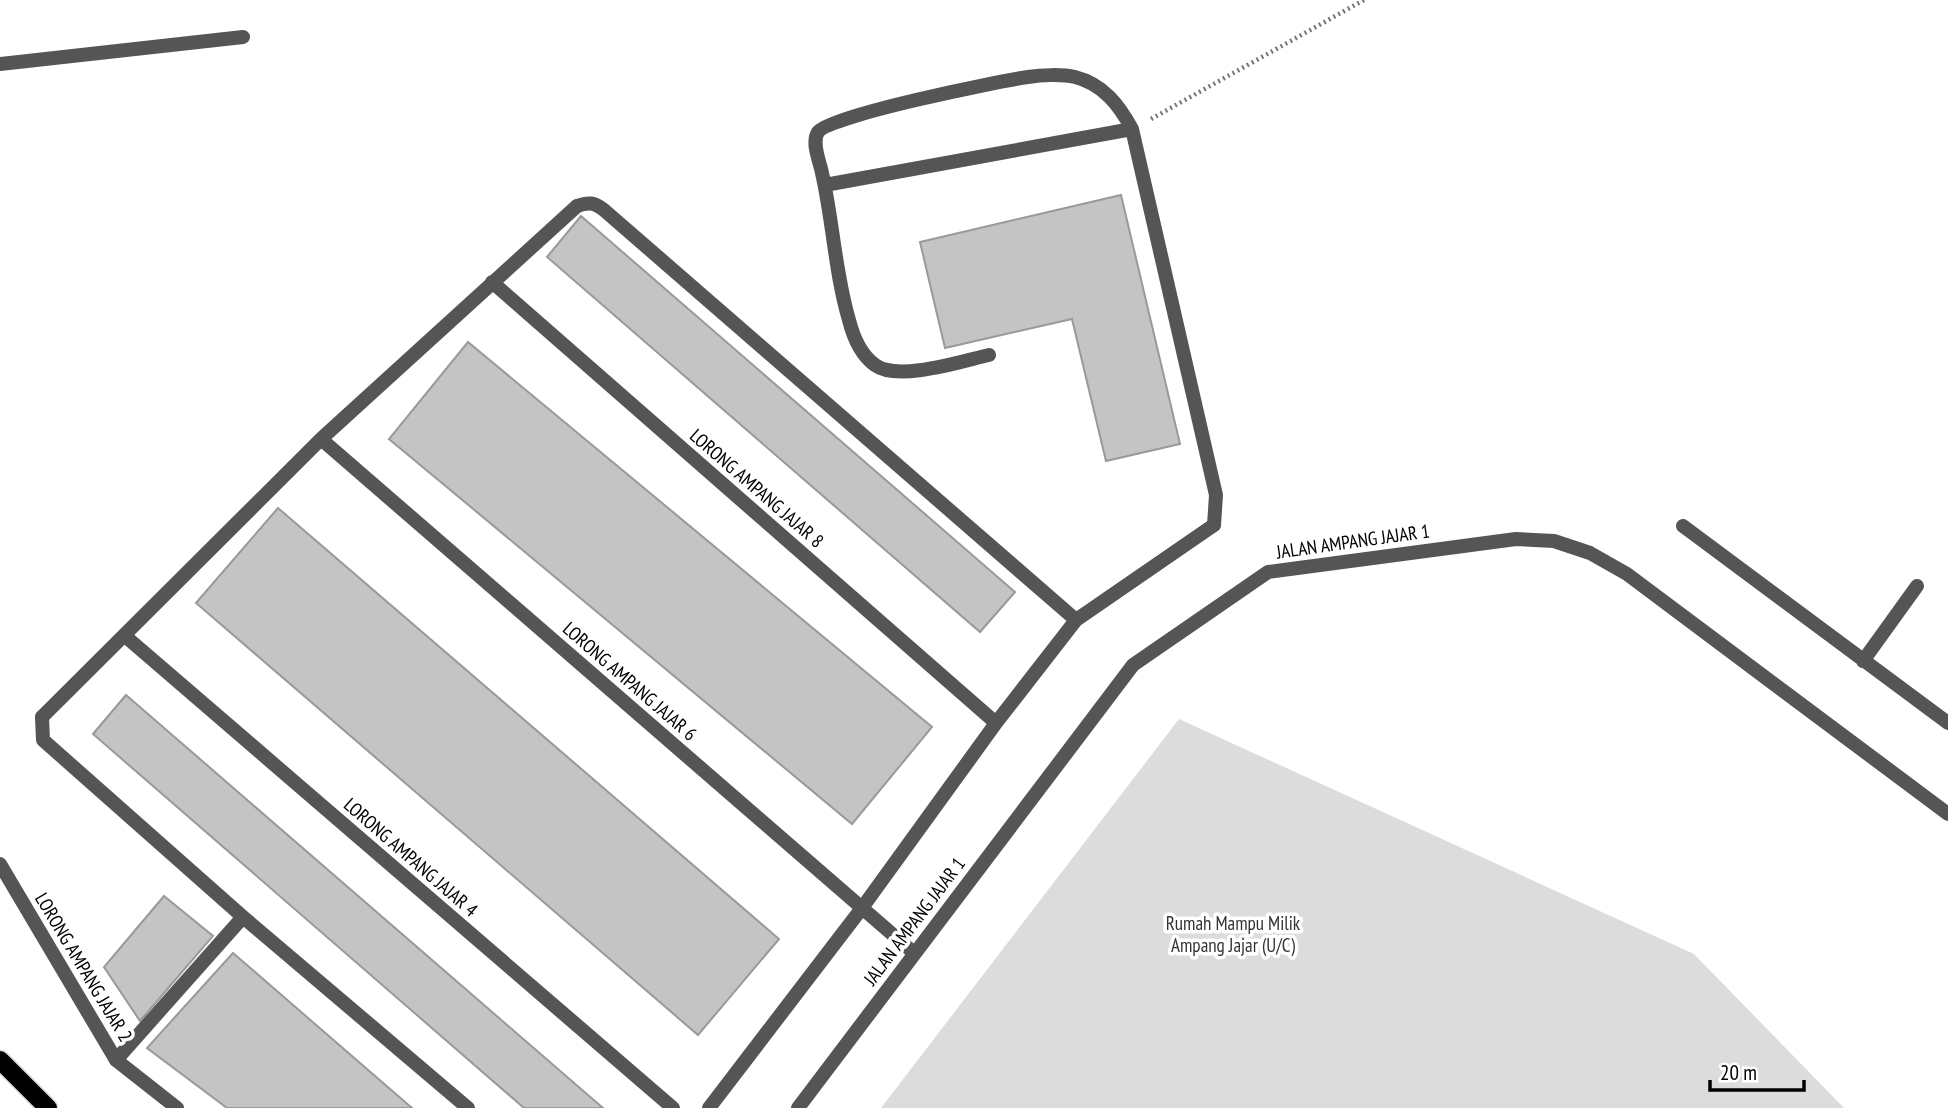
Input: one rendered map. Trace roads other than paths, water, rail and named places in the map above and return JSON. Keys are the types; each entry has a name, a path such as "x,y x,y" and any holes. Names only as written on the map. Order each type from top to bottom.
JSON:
{"main road":[{"path":"0,1060 48,1108"}],"street":[{"path":"0,64 243,37"},
{"path":"709,1108 1076,620 1213,525 1216,495 1132,129 1118,104 1088,82 1073,76 1029,77 866,111 830,123 816,135 815,144 849,320 860,349 877,367 902,373 989,355"},
{"path":"825,185 1132,129"},
{"path":"468,1108 243,917 43,740 42,717 321,439 576,206 587,202 604,210 1076,620"},
{"name":"LORONG AMPANG JAJAR 8","path":"492,282 996,723"},
{"name":"LORONG AMPANG JAJAR 6","path":"321,439 914,953"},
{"path":"1683,526 1948,723"},
{"name":"JALAN AMPANG JAJAR 1","path":"798,1108 1133,665 1268,572 1516,539 1554,541 1590,553 1627,574 1948,814"},
{"path":"1863,661 1917,586"},
{"name":"LORONG AMPANG JAJAR 4","path":"125,636 673,1108"},
{"name":"LORONG AMPANG JAJAR 2","path":"0,864 116,1060 177,1108"},
{"path":"116,1060 243,917"}],"park label":[{"name":"Rumah Mampu Milik Ampang Jajar (U/C)","path":"1233,934"}]}
